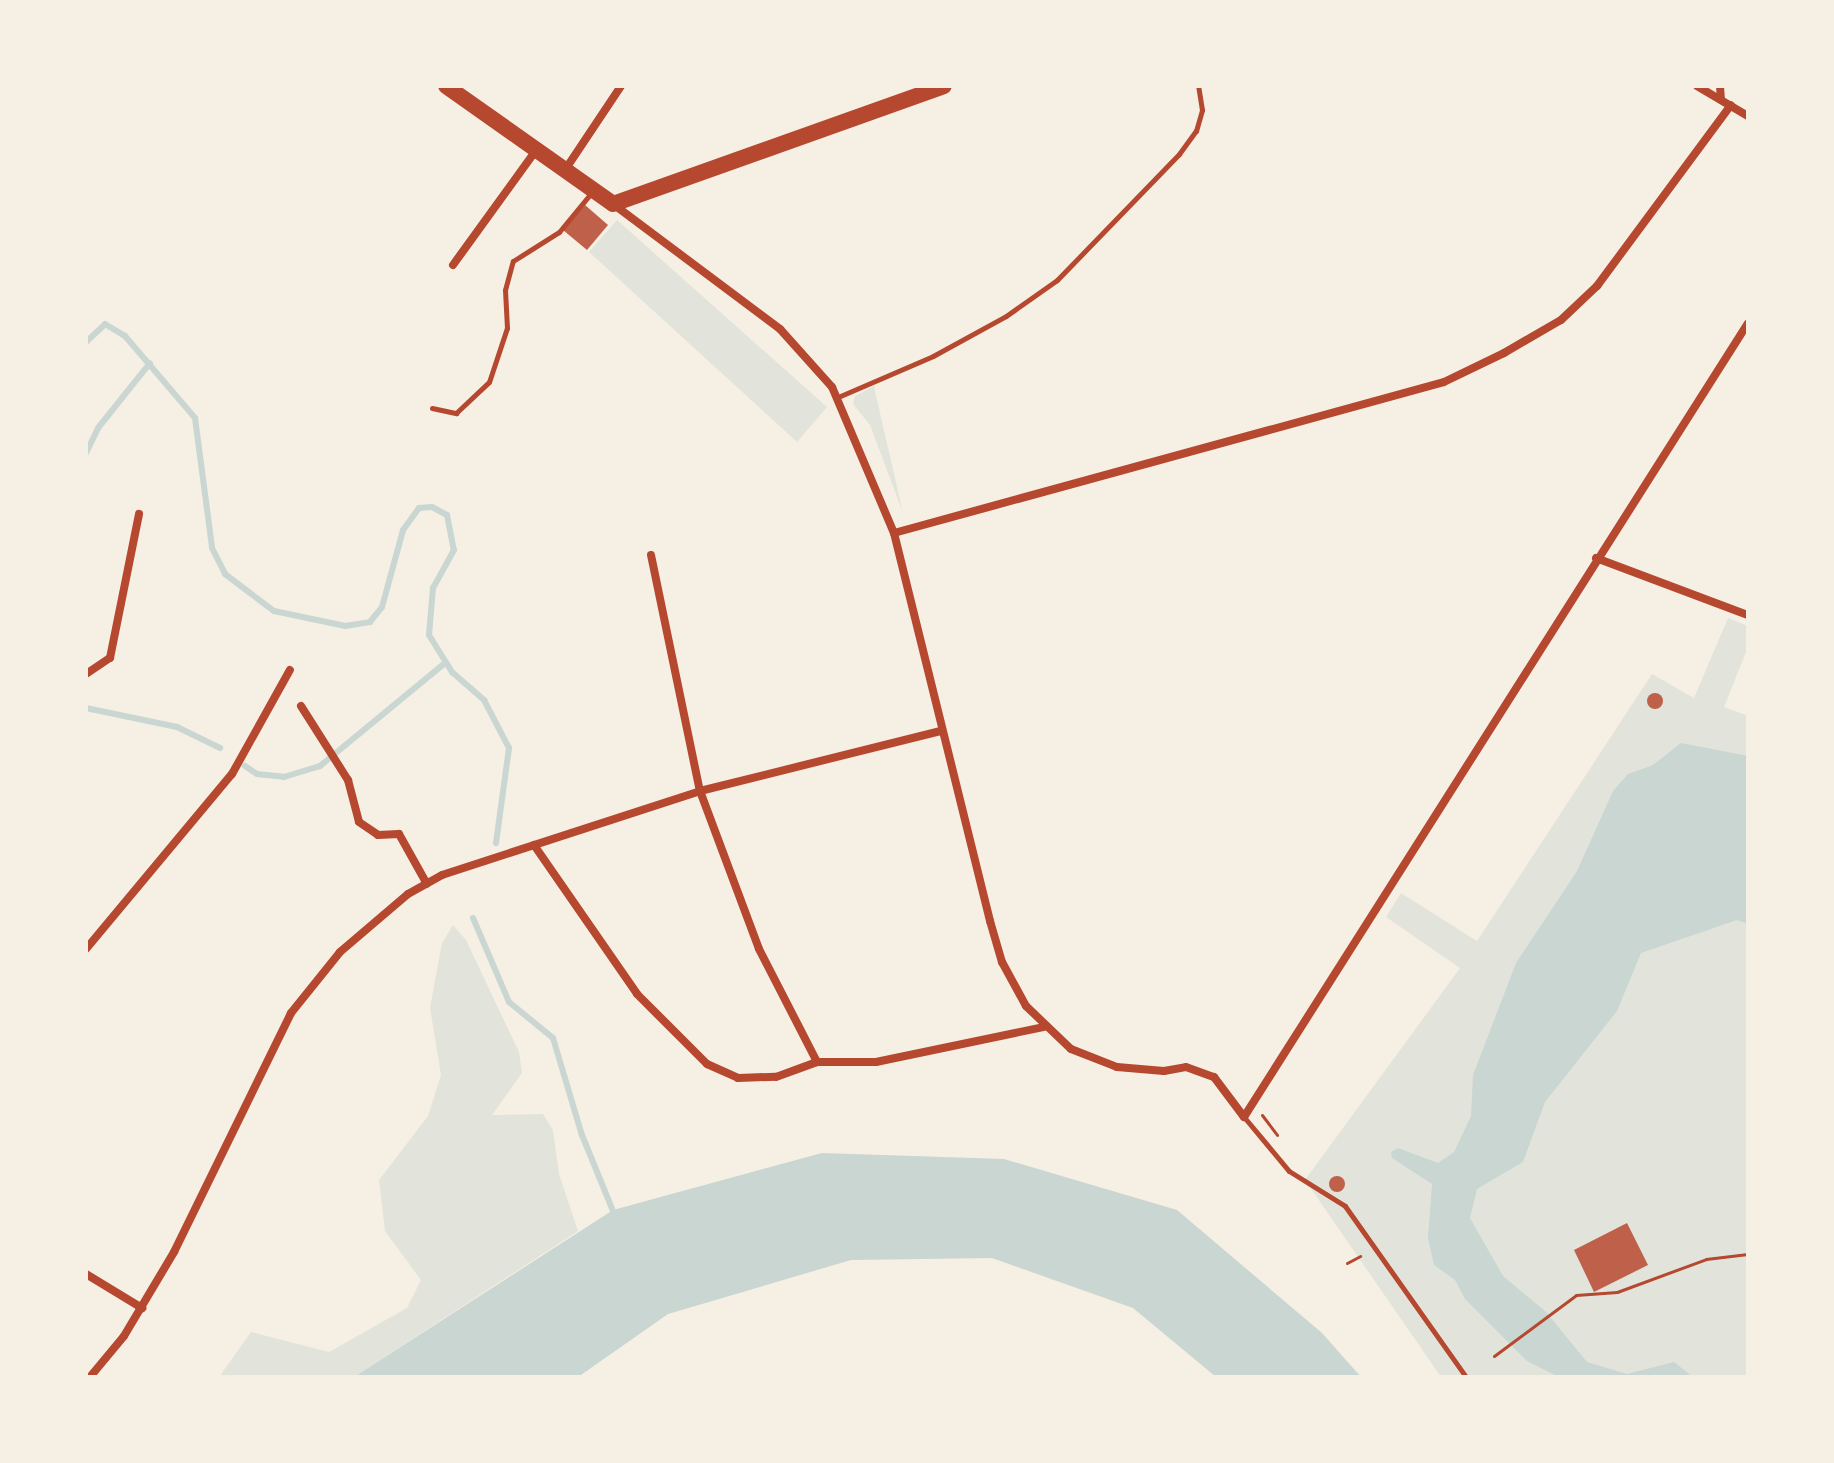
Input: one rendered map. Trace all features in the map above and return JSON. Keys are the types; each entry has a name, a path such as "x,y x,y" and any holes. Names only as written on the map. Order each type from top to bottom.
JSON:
{"highway":[{"path":"446,86 613,204 944,86"}],"street":[{"path":"565,170 621,86"},
{"path":"1697,86 1748,116"},
{"path":"1720,86 1721,99"},
{"path":"894,533 1444,382 1504,353 1561,320 1597,286 1731,105"},
{"path":"453,265 537,149"},
{"path":"613,204 780,329 838,397 894,533 941,731 1002,962 1026,1006 1044,1027 1071,1049 1117,1067 1202,1071 1226,1088 1244,1117 1748,323"},
{"path":"86,674 110,658 139,514"},
{"path":"651,555 700,791 759,949 817,1062"},
{"path":"1596,558 1748,615"},
{"path":"86,949 232,774 290,670"},
{"path":"301,706 340,766 359,822 378,835 399,834 427,884"},
{"path":"90,1377 142,1308 174,1252 291,1013 340,952 427,884 534,845 700,791 941,731"},
{"path":"534,845 637,994 707,1064 738,1078 776,1077 817,1062 876,1062 1044,1027"},
{"path":"86,1274 142,1308"}],"lane":[{"path":"838,397 933,356 1006,316 1057,280 1179,154 1196,131 1202,110 1198,86"},
{"path":"432,408 456,413 489,382 507,328 505,290 513,261 552,238 593,190"},
{"path":"1244,1117 1289,1171 1345,1206 1466,1377"}],"path":[{"path":"1494,1356 1563,1303 1588,1292 1617,1292 1706,1259 1748,1254"},
{"path":"1347,1263 1360,1256"}],"shaded area":[{"path":"617,220 827,407 797,442 589,252"},
{"path":"874,386 903,513 870,425 853,404 855,396"},
{"path":"1728,618 1748,626 1748,647 1724,707 1748,716 1748,1377 1441,1377 1305,1180 1460,968 1386,917 1401,893 1477,941 1652,674 1694,698"},
{"path":"1681,743 1748,756 1748,924 1737,920 1641,953 1617,1011 1545,1102 1523,1162 1477,1189 1470,1218 1503,1276 1546,1312 1587,1362 1627,1374 1674,1362 1693,1377 1559,1377 1527,1361 1465,1299 1455,1280 1434,1265 1428,1238 1432,1184 1392,1158 1391,1152 1398,1148 1438,1163 1454,1152 1471,1116 1473,1075 1516,963 1577,871 1613,791 1628,774 1653,765"},
{"path":"453,925 466,940 519,1052 522,1073 492,1115 543,1114 553,1130 559,1174 578,1231 354,1377 219,1377 251,1332 329,1352 407,1308 421,1280 385,1231 379,1180 428,1116 441,1075 430,1008 442,943"},
{"path":"822,1153 1004,1159 1177,1210 1322,1333 1361,1377 1216,1377 1133,1308 992,1258 851,1260 668,1314 578,1377 354,1377 613,1210"}],"building":[{"path":"585,205 608,225 587,250 563,230"},
{"path":"1655,693 1661,695 1661,707 1655,709 1649,707 1647,701 1649,695"},
{"path":"1337,1176 1343,1178 1343,1190 1337,1192 1331,1190 1329,1184 1331,1178"},
{"path":"1627,1223 1648,1265 1594,1292 1574,1250"}],"waterway":[{"path":"86,342 105,324 125,336 195,418 212,548 225,574 274,611 345,626 370,622 382,607 403,530 419,508 432,507 447,515 454,550 433,588 429,635 452,672 484,700 509,748 496,843"},
{"path":"86,453 98,428 150,363"},
{"path":"245,766 257,774 284,777 320,766 446,662"},
{"path":"86,708 177,727 220,748"},
{"path":"473,918 509,1002 553,1038 582,1135 615,1216"}]}
